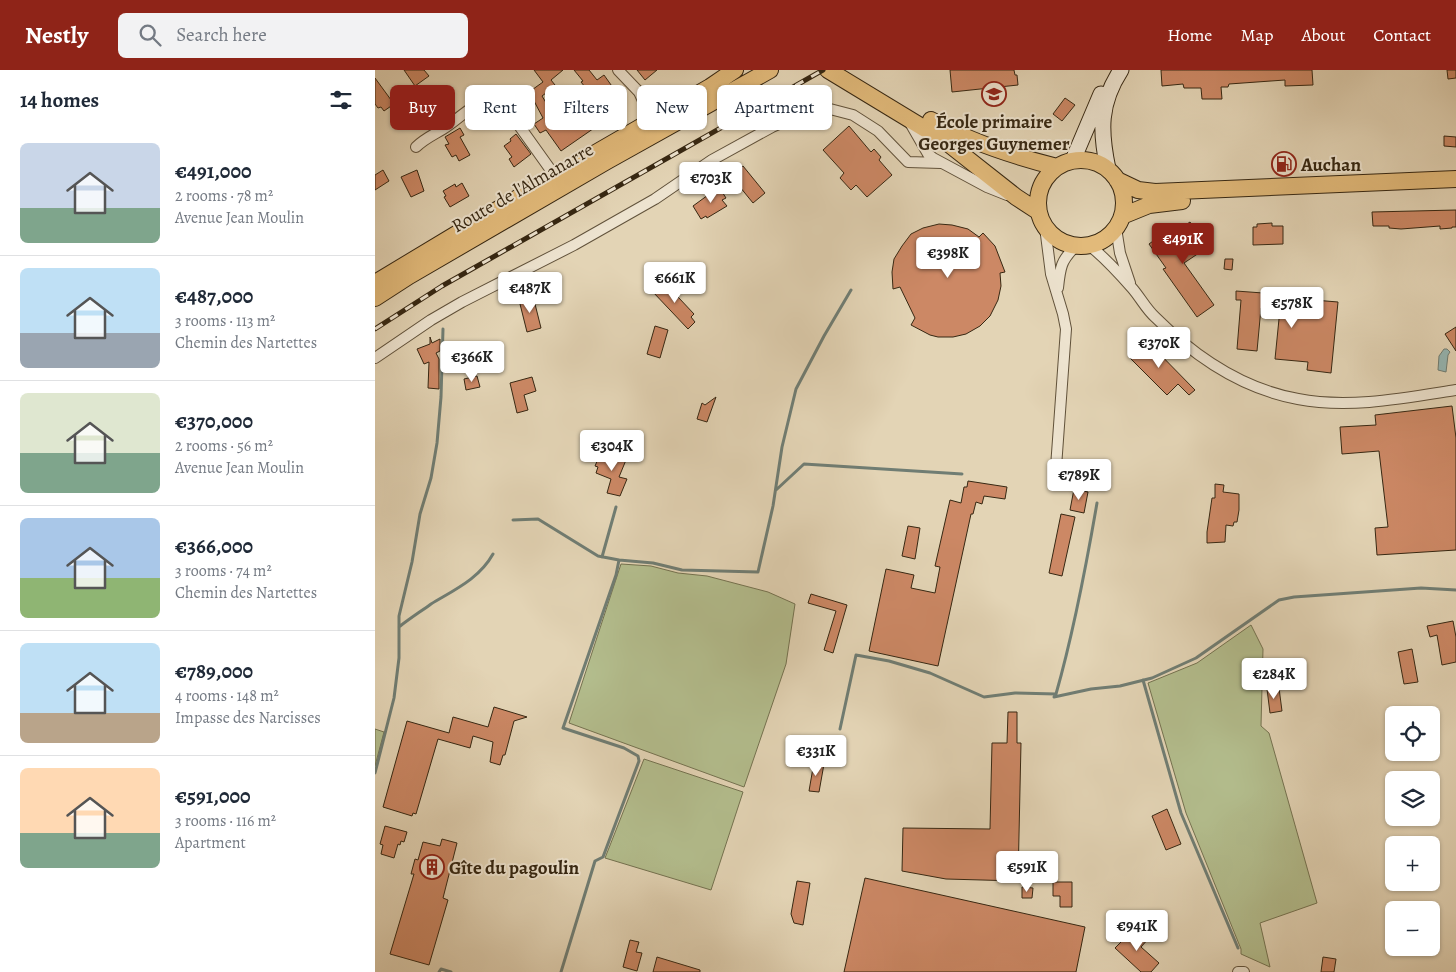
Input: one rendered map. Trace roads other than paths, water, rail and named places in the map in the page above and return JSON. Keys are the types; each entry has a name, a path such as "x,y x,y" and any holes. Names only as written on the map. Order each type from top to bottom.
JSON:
{"main road":[{"name":"Route de l'Almanarre","path":"707,89 735,70"},
{"name":"Route de l'Almanarre","path":"375,298 538,200 770,70"},
{"path":"828,70 945,141 1016,197 1042,220 1053,236 1064,242 1082,245 1099,242 1109,236 1119,222 1124,204 1122,191 1113,174"},
{"path":"845,70 945,128 978,143 1057,167"},
{"name":"Route de l'Almanarre","path":"375,283 637,129"},
{"path":"1042,220 1038,199 1047,175 1057,167 1073,160 1097,163 1139,190 1155,192 1456,178"},
{"path":"1119,222 1149,205 1165,202 1456,187"}],"street":[{"path":"618,70 637,90"},
{"path":"1073,160 1095,105 1113,70"},
{"path":"1113,174 1102,136 1103,116 1113,83 1121,70"},
{"path":"416,146 479,104 496,100 505,106 555,176"},
{"path":"375,358 431,320 462,302 574,245 655,199 712,160 773,127 809,111 830,109 853,115 878,131 905,160 915,163 931,162 941,164"},
{"path":"906,117 928,154 941,164 1005,195 1016,197"},
{"path":"915,163 923,156 925,149"},
{"path":"1042,220 1051,274 1063,314 1066,346 1056,467"},
{"path":"1119,222 1120,253 1132,288"},
{"path":"1057,294 1061,266 1064,259 1082,245 1107,260 1132,288 1153,316 1185,345 1227,372 1261,390 1299,399 1341,402 1390,400 1456,390"},
{"path":"1238,972 1244,972"}],"water":[{"path":"1444,349 1450,352 1446,372 1438,370 1439,356"}],"waterway":[{"path":"561,972 595,861 603,857 639,761 638,756 624,748 563,728 616,575 619,560 653,563 682,570 758,572 773,506 782,447 796,389 851,290"},
{"path":"375,773 394,698 399,658 399,616 412,562 420,514 431,478 437,443 441,397 443,329"},
{"path":"776,490 804,464 962,474"},
{"path":"1056,694 1079,599 1097,503"},
{"path":"602,557 616,507"},
{"path":"513,520 538,519 598,556 619,560"},
{"path":"399,627 473,577 493,554"},
{"path":"840,729 856,655 889,661 930,673 984,697 1015,693 1056,694 1054,697 1091,689 1120,686 1152,678 1196,658 1279,600 1294,597 1421,588 1456,590"},
{"path":"1143,680 1181,813 1238,948"},
{"path":"439,972 441,969 451,972"}],"railway":[{"path":"375,329 442,286 823,70"}],"place":[{"name":"École primaire Georges Guynemer","path":"994,94"},
{"name":"Auchan","path":"1284,164"},
{"name":"Gîte du pagoulin","path":"432,867"}]}
